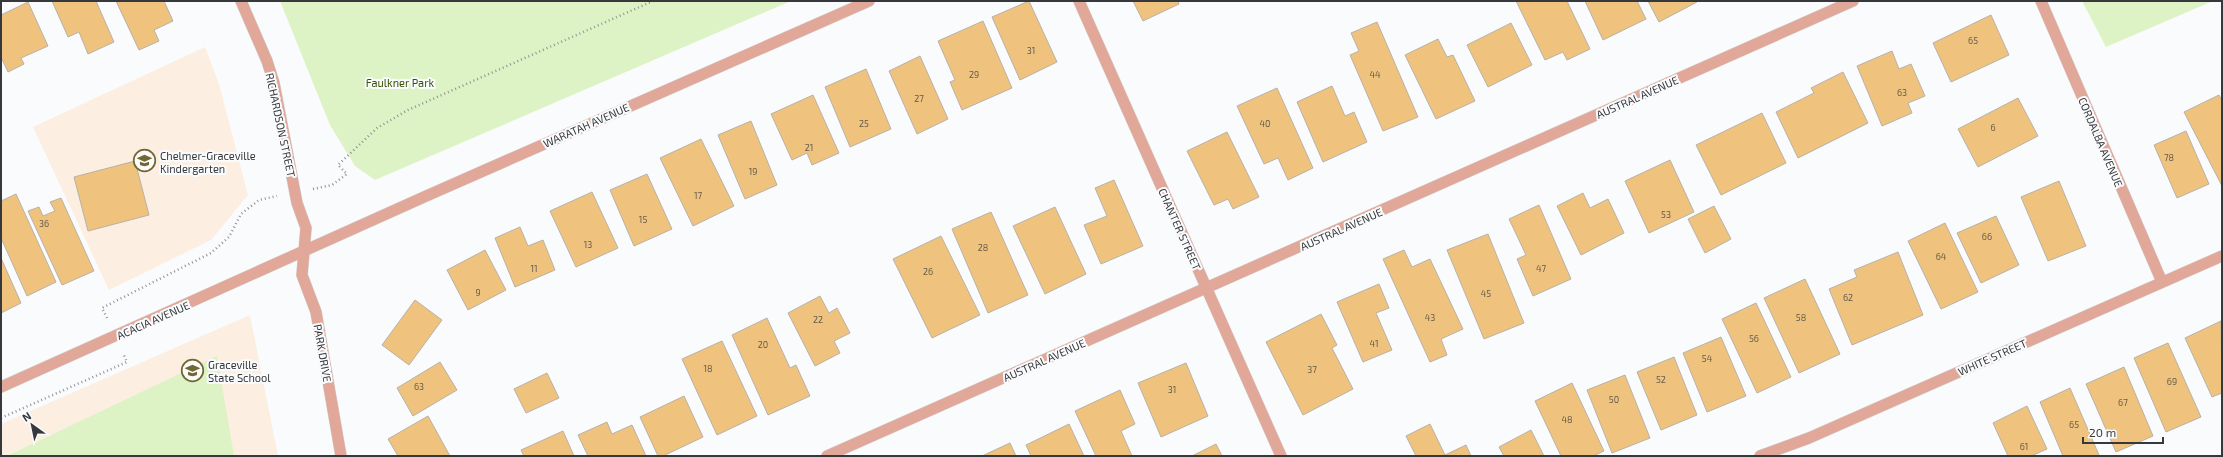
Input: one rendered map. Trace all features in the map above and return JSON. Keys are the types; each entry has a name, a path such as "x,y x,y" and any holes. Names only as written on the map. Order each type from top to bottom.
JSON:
{"street":[{"name":"RICHARDSON STREET","path":"241,1 267,61 274,83 297,203 306,228 304,252"},
{"name":"WARATAH AVENUE","path":"304,252 424,197 869,1"},
{"name":"CHANTER STREET","path":"1079,1 1281,456"},
{"name":"AUSTRAL AVENUE","path":"827,456 1854,1"},
{"name":"CORDALBA AVENUE","path":"2041,1 2162,282"},
{"name":"ACACIA AVENUE","path":"1,387 304,252"},
{"name":"PARK DRIVE","path":"304,252 302,275 316,312 341,456"},
{"name":"WHITE STREET","path":"1760,456 1816,434 2222,256"}],"path":[{"path":"325,186 332,185 346,174 338,165 377,128 408,110 653,1"}],"shaded area":[{"name":"Chelmer-Graceville Kindergarten","path":"205,47 219,84 248,195 211,240 109,290 33,127"},
{"name":"Graceville State School","path":"250,315 278,456 1,456 1,424"}],"green space":[{"name":"Faulkner Park","path":"280,1 791,1 375,180 355,166 330,125"},
{"path":"2082,1 2213,1 2106,47"},
{"path":"217,356 234,456 7,456"}],"building":[{"path":"52,1 96,1 114,42 88,54 79,32 68,37"},
{"path":"116,1 164,1 173,21 154,30 159,41 139,50"},
{"path":"1029,1 1057,62 1020,80 992,17"},
{"path":"1133,1 1178,1 1179,4 1143,21"},
{"path":"1516,1 1567,1 1590,49 1567,60 1563,52 1545,60"},
{"path":"1585,1 1637,1 1646,19 1603,40"},
{"path":"1648,1 1697,1 1697,2 1659,22"},
{"path":"28,2 48,46 21,58 24,64 8,72 1,57 1,15"},
{"path":"1991,15 2009,55 1951,82 1933,43"},
{"path":"983,21 1012,88 962,110 950,82 955,80 938,41"},
{"path":"1377,22 1418,117 1383,131 1350,55 1359,51 1351,33"},
{"path":"1511,23 1532,65 1488,87 1467,45"},
{"path":"1438,39 1447,57 1453,55 1475,101 1436,119 1405,55"},
{"path":"1892,51 1899,69 1911,64 1925,96 1908,103 1912,113 1882,126 1857,66"},
{"path":"920,56 948,119 917,134 889,71"},
{"path":"866,69 891,129 850,147 825,87"},
{"path":"1843,72 1868,123 1798,158 1776,112 1814,93 1811,88"},
{"path":"1332,86 1345,116 1354,112 1367,142 1323,162 1297,102"},
{"path":"1277,88 1313,168 1288,180 1278,158 1264,164 1237,106"},
{"path":"813,95 839,153 812,165 807,153 792,160 771,114"},
{"path":"2219,95 2222,101 2222,186 2184,112"},
{"path":"2018,98 2038,136 1978,167 1958,129"},
{"path":"1762,113 1786,163 1721,195 1696,145"},
{"path":"751,121 777,185 745,199 718,135"},
{"path":"2186,131 2209,184 2177,198 2154,145"},
{"path":"1227,132 1259,197 1233,209 1228,199 1214,205 1187,151"},
{"path":"701,139 734,206 693,226 660,158"},
{"path":"1670,160 1694,212 1649,233 1625,181"},
{"path":"135,161 149,215 88,231 74,177"},
{"path":"647,174 672,229 634,246 610,190"},
{"path":"1114,180 1143,246 1101,264 1084,225 1107,216 1095,188"},
{"path":"2059,181 2086,246 2048,261 2021,197"},
{"path":"592,192 618,248 576,267 550,211"},
{"path":"1583,193 1590,208 1608,199 1624,233 1581,255 1557,206"},
{"path":"16,194 56,282 27,296 1,238 1,201"},
{"path":"61,198 94,271 62,285 28,211 39,207 43,216 55,211 50,202"},
{"path":"1539,205 1571,279 1533,296 1517,259 1526,255 1509,219"},
{"path":"1714,206 1731,239 1705,253 1688,219"},
{"path":"1055,207 1086,274 1045,294 1013,226"},
{"path":"991,212 1028,295 988,313 952,229"},
{"path":"1996,216 2019,265 1981,283 1957,233"},
{"path":"1945,223 1978,292 1941,309 1908,241"},
{"path":"520,227 528,246 543,240 555,270 515,287 495,238"},
{"path":"1488,234 1524,323 1484,339 1447,250"},
{"path":"941,236 980,315 932,338 893,259"},
{"path":"485,250 506,290 468,310 447,270"},
{"path":"1404,250 1412,267 1430,259 1463,329 1441,339 1447,355 1430,362 1383,259"},
{"path":"1898,252 1923,315 1852,345 1829,289 1857,277 1854,270"},
{"path":"1,258 21,303 1,313"},
{"path":"1805,279 1840,354 1799,373 1764,298"},
{"path":"1379,284 1389,308 1376,313 1392,350 1363,362 1337,302"},
{"path":"820,296 829,313 837,308 850,333 834,341 840,353 815,366 788,313"},
{"path":"415,300 442,320 409,365 382,345"},
{"path":"1756,303 1791,377 1757,393 1722,319"},
{"path":"1321,314 1337,345 1332,348 1353,389 1303,415 1266,342"},
{"path":"767,318 790,368 796,365 810,396 768,415 732,335"},
{"path":"2221,321 2222,393 2212,397 2185,338"},
{"path":"1721,337 1746,396 1707,412 1683,353"},
{"path":"722,341 757,416 717,435 682,359"},
{"path":"2168,343 2201,417 2166,432 2134,358"},
{"path":"1674,357 1697,415 1661,430 1637,372"},
{"path":"440,362 457,390 413,416 397,388"},
{"path":"1186,363 1208,416 1161,437 1138,383"},
{"path":"2124,367 2153,436 2116,452 2086,384"},
{"path":"547,373 559,398 526,413 514,389"},
{"path":"1625,375 1650,438 1612,453 1587,390"},
{"path":"1572,383 1604,451 1593,456 1561,456 1535,401"},
{"path":"2070,388 2099,455 2063,456 2040,402"},
{"path":"1120,390 1135,424 1121,431 1132,456 1096,456 1075,411"},
{"path":"684,396 703,437 663,456 658,456 640,417"},
{"path":"2027,406 2047,449 2031,456 2008,456 1993,423"},
{"path":"428,416 450,456 398,456 388,439"},
{"path":"607,422 612,434 632,425 646,456 588,456 578,435"},
{"path":"1069,424 1084,456 1031,456 1026,445"},
{"path":"1430,424 1445,455 1466,445 1471,456 1416,456 1406,436"},
{"path":"1531,430 1544,456 1504,456 1499,447"},
{"path":"563,431 574,456 524,456 521,450"},
{"path":"1010,443 1016,456 982,456"},
{"path":"1216,444 1222,456 1192,456"}],"place":[{"name":"Chelmer-Graceville Kindergarten","path":"144,161"},
{"name":"Graceville State School","path":"193,370"}]}
